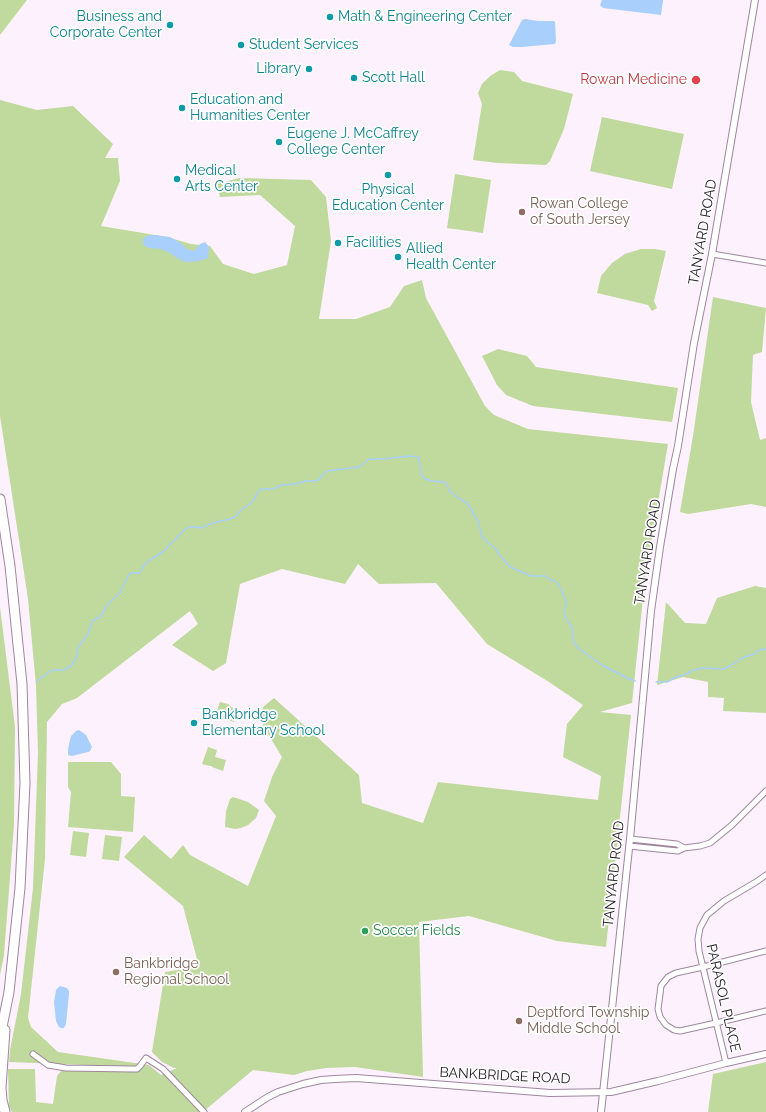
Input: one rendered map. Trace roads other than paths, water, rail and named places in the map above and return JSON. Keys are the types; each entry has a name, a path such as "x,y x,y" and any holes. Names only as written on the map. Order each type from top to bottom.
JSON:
{"highway":[{"path":"0,499 10,566 22,684 25,783 20,888 9,992 0,1037"},
{"path":"3,1022 5,1028 1,1088 5,1112"}],"street":[{"name":"TANYARD ROAD","path":"601,1112 630,839 651,611 660,547 694,343 712,254 755,0"},
{"path":"712,254 766,263"},
{"path":"629,846 678,851 684,848 710,843 732,825 766,791"},
{"path":"630,839 677,844 684,848"},
{"name":"PARASOL PLACE","path":"726,1063 699,950 698,939 700,928 707,915 724,901 766,875"},
{"path":"766,951 676,973 668,977 662,986 658,1009 660,1017 666,1025 674,1030 680,1031 766,1011"},
{"path":"33,1054 48,1065 66,1068 132,1069 140,1066 146,1058 163,1069 204,1112"},
{"name":"BANKBRIDGE ROAD","path":"245,1112 268,1097 289,1088 335,1078 550,1093 611,1092 766,1054"}],"water":[{"path":"602,0 663,0 661,15 603,8 600,5"},
{"path":"522,20 554,21 555,44 521,47 513,47 509,45"},
{"path":"149,235 170,237 181,243 187,249 193,251 200,244 205,242 209,247 208,258 200,261 182,261 168,252 160,249 149,248 143,245 143,239"},
{"path":"79,730 86,735 92,747 88,752 72,756 68,755 71,736"},
{"path":"60,986 67,988 69,991 66,1024 64,1028 59,1027 56,1021 54,1002 56,990"}],"waterway":[{"path":"37,681 52,670 64,670 71,666 76,659 79,646 88,634 92,621 100,617 109,603 119,594 129,574 139,573 145,564 164,551 185,529 190,527 202,528 212,523 235,517 252,502 261,489 273,489 282,485 315,481 327,471 359,467 371,459 409,456 419,458 421,474 425,479 444,482 447,484 449,491 467,503 478,521 484,539 495,548 510,567 531,576 545,576 550,580 555,581 559,585 566,601 564,609 565,617 572,627 573,641 579,649 602,665 635,681"},
{"path":"656,682 667,682 694,670 704,668 723,669 742,658 754,654 759,650 766,649"}],"place":[{"name":"Math & Engineering Center","path":"330,17"},
{"name":"Business and Corporate Center","path":"170,25"},
{"name":"Student Services","path":"241,45"},
{"name":"Library","path":"309,69"},
{"name":"Scott Hall","path":"354,78"},
{"name":"Rowan Medicine","path":"696,80"},
{"name":"Education and Humanities Center","path":"182,108"},
{"name":"Eugene J. McCaffrey College Center","path":"279,142"},
{"name":"Physical Education Center","path":"388,175"},
{"name":"Medical Arts Center","path":"177,179"},
{"name":"Rowan College of South Jersey","path":"522,212"},
{"name":"Facilities","path":"338,243"},
{"name":"Allied Health Center","path":"398,257"},
{"name":"Bankbridge Elementary School","path":"194,723"},
{"name":"Soccer Fields","path":"365,931"},
{"name":"Bankbridge Regional School","path":"116,972"},
{"name":"Deptford Township Middle School","path":"519,1021"}]}
